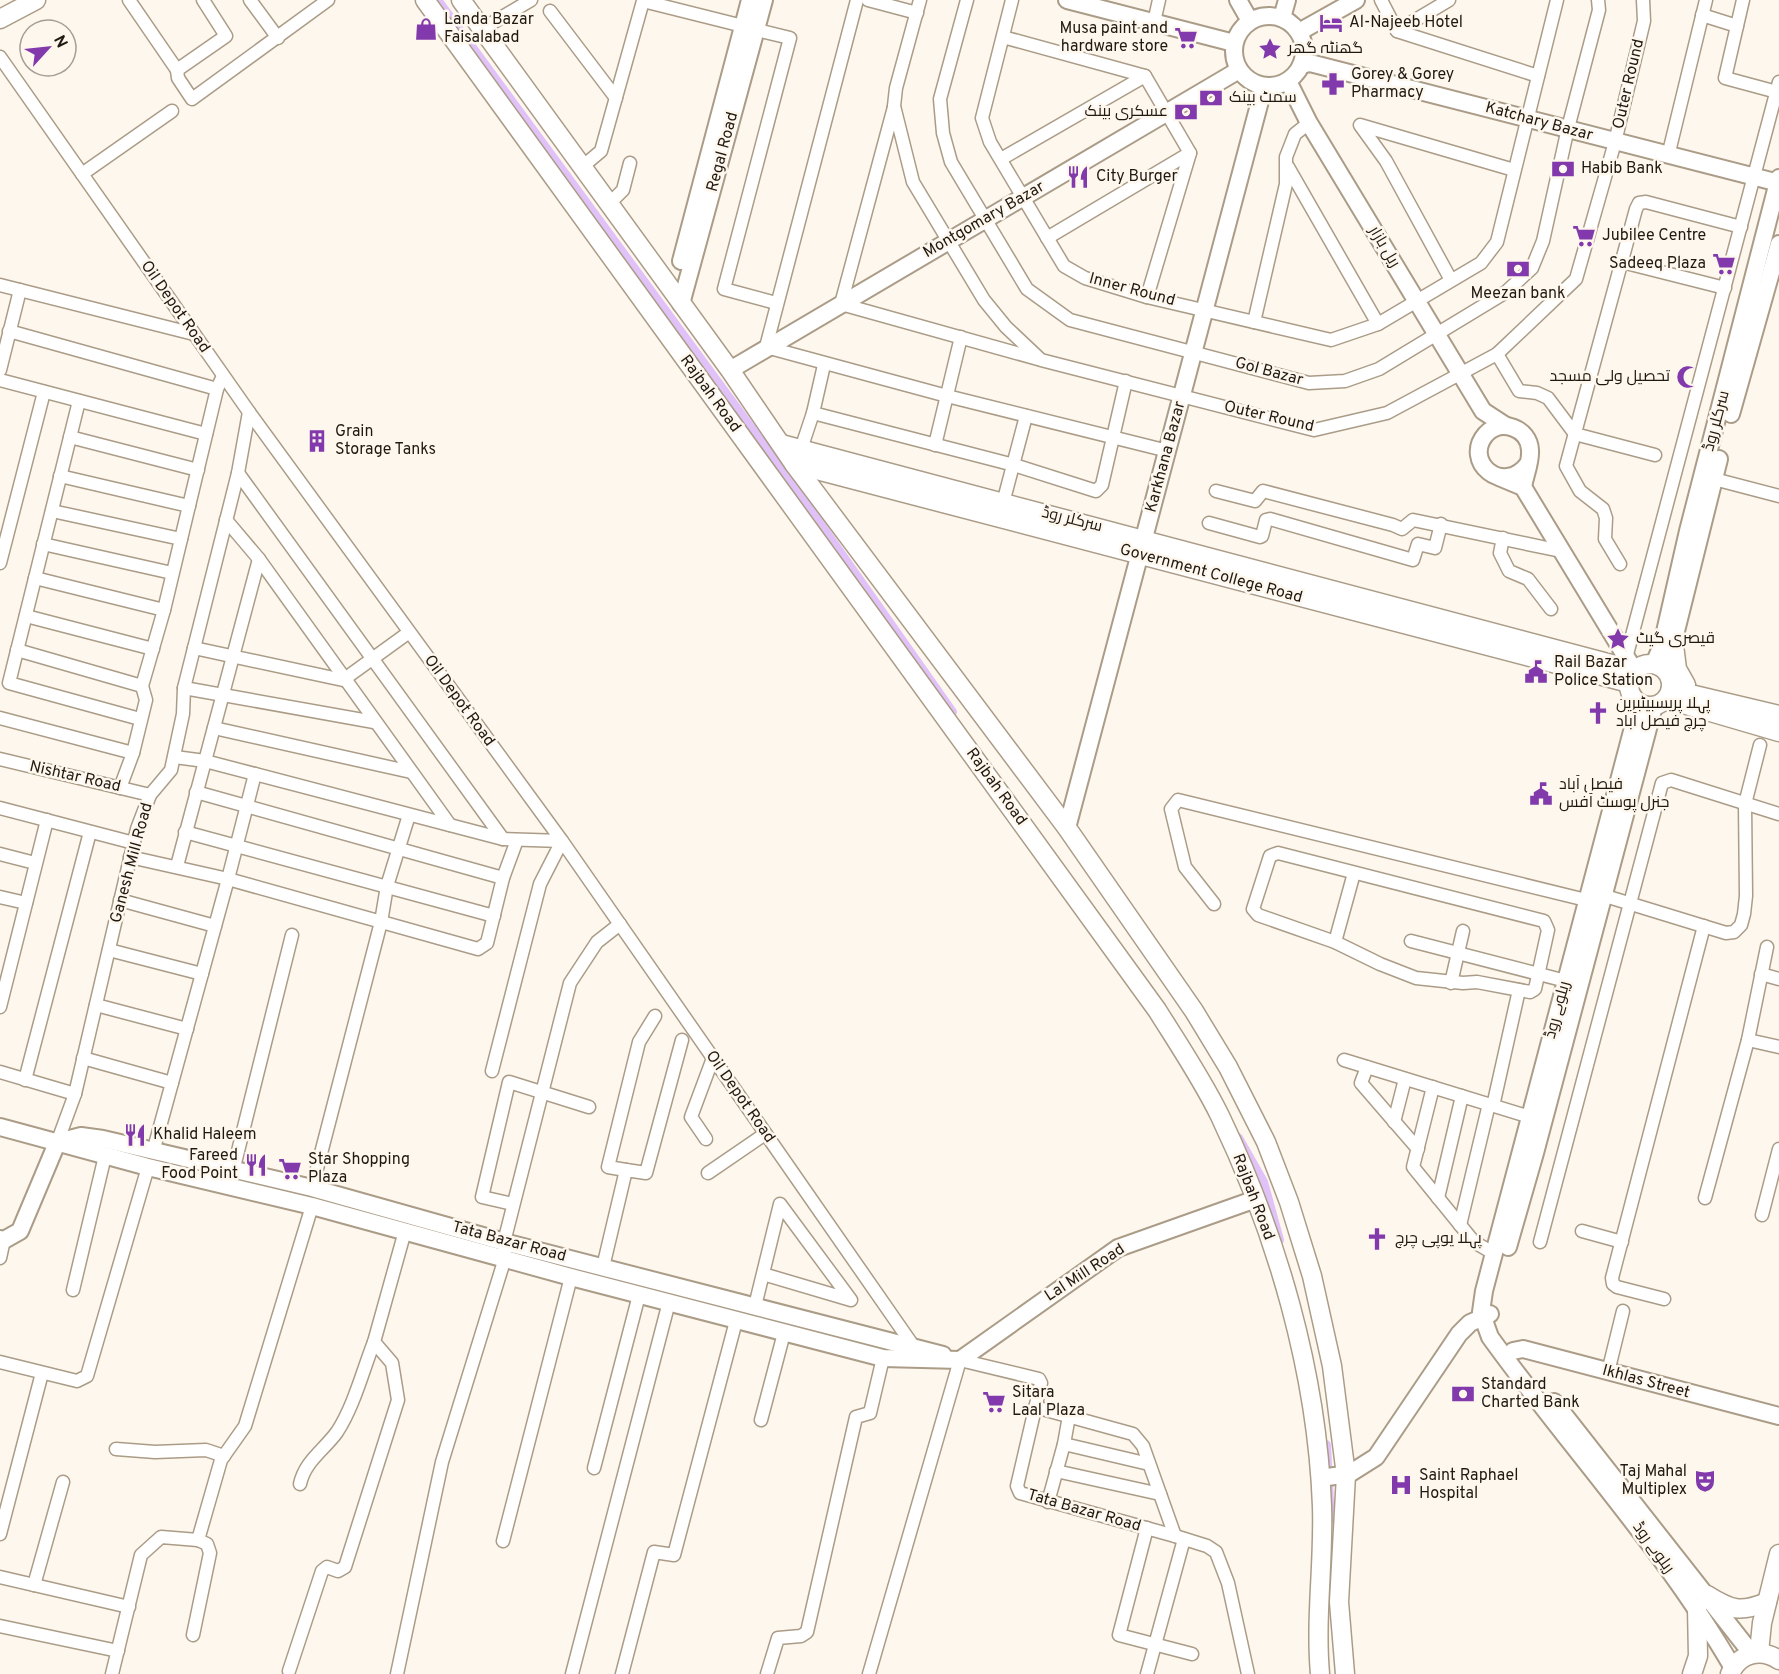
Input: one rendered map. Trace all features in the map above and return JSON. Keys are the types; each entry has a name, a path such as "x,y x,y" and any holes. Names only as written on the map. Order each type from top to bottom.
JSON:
{"main road":[{"path":"0,7 14,0"},
{"path":"0,19 36,0"},
{"name":"Rajbah Road","path":"425,0 453,9 482,29 730,370 780,444 798,457 821,498 893,603 1067,828 1194,1011 1228,1067 1266,1142 1289,1202 1332,1366 1332,1477 1345,1674"},
{"name":"Rajbah Road","path":"453,9 874,618 1157,1010 1219,1114 1256,1199 1285,1284 1332,1477 1322,1507 1317,1622 1320,1674"},
{"name":"Government College Road","path":"798,457 837,476 1142,547 1630,671"},
{"name":"سرکلر روڈ","path":"798,457 1003,503 1142,547"},
{"path":"821,498 837,476"},
{"path":"874,618 893,603"},
{"path":"1674,645 1677,669 1686,685 1698,696"},
{"path":"1657,699 1671,683 1660,667 1647,664 1630,671 1629,691 1657,699 1779,732"},
{"path":"1657,699 1698,696 1779,715"},
{"path":"1285,1284 1310,1276"},
{"path":"1756,1653 1779,1554"},
{"path":"1692,1674 1698,1656 1702,1601 1739,1610 1767,1602"},
{"path":"1731,1671 1738,1661 1756,1653 1779,1660"}],"street":[{"path":"129,0 177,70 178,78 192,99 328,0"},
{"path":"177,70 226,36 203,0"},
{"path":"250,0 278,38"},
{"path":"482,29 531,0"},
{"name":"Regal Road","path":"750,0 750,28"},
{"name":"Regal Road","path":"677,299 750,28 764,0"},
{"path":"857,0 766,347 947,396 1168,451"},
{"path":"868,0 917,13"},
{"name":"Outer Round","path":"920,0 896,88 894,106 913,182 984,300 1006,327 1041,360 1314,430 1387,413 1497,354 1576,279 1615,142 1644,21 1643,0"},
{"name":"Gol Bazar","path":"967,0 940,99 943,133 951,162 1027,289 1070,320 1309,383 1345,381 1379,369 1506,292 1532,268 1543,241 1568,128 1599,10 1598,0"},
{"name":"Inner Round","path":"1012,0 982,118 990,142 1064,266 1085,278 1147,297 1331,340 1378,324 1481,263 1497,242 1557,0"},
{"path":"1067,0 1234,43"},
{"path":"1154,22 1160,0"},
{"path":"1238,0 1250,21"},
{"path":"1282,18 1287,0"},
{"path":"1299,32 1356,0"},
{"path":"1381,0 1397,31 1538,76"},
{"path":"1397,31 1449,0"},
{"path":"1668,156 1706,0"},
{"path":"1630,671 1725,288 1778,87 1725,78 1743,0"},
{"path":"582,167 601,151 643,1 658,2 790,38 724,289 776,303"},
{"path":"550,10 616,98"},
{"path":"1271,15 1282,18 1299,32 1303,43 1301,65 1288,81 1264,86 1252,82 1239,70 1235,62 1234,43 1237,34 1250,21 1271,15"},
{"path":"1702,15 1737,26"},
{"path":"1003,37 1145,76 1190,153 1147,297"},
{"name":"Oil Depot Road","path":"0,57 223,376 408,633 562,841 914,1347"},
{"name":"Katchary Bazar","path":"1301,65 1310,63 1568,128 1668,156 1779,182"},
{"name":"Montgomary Bazar","path":"730,370 1239,70"},
{"path":"1001,159 1145,76"},
{"name":"ریل بازار","path":"1288,81 1309,123 1483,411 1506,426 1515,428 1527,439 1530,447 1523,487"},
{"name":"Karkhana Bazar","path":"1067,828 1264,86"},
{"path":"894,106 841,304 1041,360"},
{"path":"82,174 172,111"},
{"path":"1309,123 1295,134 1286,157 1288,167 1378,324"},
{"path":"1452,280 1386,161 1360,125 1514,170"},
{"path":"1047,238 1190,153"},
{"path":"609,204 623,190 630,163"},
{"path":"1254,322 1288,167"},
{"name":"سرکلر روڈ","path":"1660,667 1662,645 1688,531 1779,182"},
{"path":"1620,564 1603,534 1606,518 1603,509 1580,491 1566,466 1639,203 1646,202 1741,227"},
{"name":"سرکلر روڈ","path":"1660,667 1674,645 1714,479 1779,244"},
{"path":"1622,262 1725,288"},
{"path":"0,285 194,333"},
{"path":"0,370 20,290"},
{"path":"9,331 217,389"},
{"path":"935,445 961,338"},
{"path":"1497,354 1519,391 1537,393 1548,398 1575,434 1654,455"},
{"path":"798,457 813,413 824,364"},
{"path":"120,788 133,753 146,700 142,686 164,610 217,389 223,376"},
{"path":"0,380 206,434"},
{"path":"813,413 1014,465 1096,491 1102,485 1126,381"},
{"path":"0,563 44,392"},
{"path":"79,401 9,683 140,719"},
{"path":"1483,411 1480,460 1491,474 1523,487 1630,671"},
{"name":"Ganesh Mill Road","path":"57,1143 75,1094 134,843 150,795 171,770 175,757 183,714 184,688 238,473 249,412"},
{"path":"1003,503 1026,416"},
{"path":"1480,444 1490,430 1506,426"},
{"path":"70,438 198,470"},
{"path":"1498,477 1516,476 1528,464"},
{"path":"238,473 503,839"},
{"path":"60,476 189,506"},
{"path":"1714,479 1779,496"},
{"path":"1216,491 1255,501 1263,491 1402,529 1413,520 1441,524 1561,551"},
{"path":"51,511 181,539"},
{"path":"1209,523 1260,537 1266,520 1270,519 1413,560 1418,544 1435,548 1441,524"},
{"path":"226,520 259,559 343,680 450,825"},
{"path":"1503,538 1500,553 1509,571 1528,579 1551,609"},
{"path":"43,544 172,573"},
{"path":"177,866 259,559"},
{"path":"35,579 164,610"},
{"path":"26,616 153,649"},
{"path":"194,648 343,680 408,633"},
{"path":"17,650 142,686"},
{"path":"184,688 374,722"},
{"name":"ریلوے روڈ","path":"1657,699 1566,981 1484,1291 1490,1337 1635,1522 1702,1601"},
{"path":"0,718 133,753"},
{"path":"214,728 411,772"},
{"path":"1214,904 1185,867 1170,808 1178,800 1594,898 1630,904 1726,933 1734,932 1741,925 1746,897 1744,804 1760,745"},
{"path":"175,757 205,761 503,839 562,841 540,884 492,1071"},
{"name":"Nishtar Road","path":"0,759 150,795"},
{"path":"0,1362 77,1381 87,1376 151,1159 255,774"},
{"path":"1540,1242 1665,780 1777,814 1779,800"},
{"path":"196,792 503,878"},
{"path":"0,808 134,843"},
{"path":"312,1188 381,922 387,886 409,815"},
{"path":"0,1007 47,820"},
{"path":"25,1080 90,832"},
{"path":"186,832 495,916"},
{"path":"130,857 228,879 478,949 487,942 503,878 517,840"},
{"path":"1278,853 1544,921 1548,930 1532,992 1477,982 1451,983 1416,978 1380,964 1335,942 1258,915 1253,909 1273,854 1278,853"},
{"path":"0,854 35,863"},
{"path":"1335,942 1354,873"},
{"path":"0,897 26,903"},
{"name":"ریلوے روڈ","path":"1487,1316 1535,1154 1594,898"},
{"path":"120,900 215,926"},
{"path":"397,1674 442,1461 505,1250 513,1204 540,1092 570,983 597,942 620,924"},
{"path":"1664,1299 1612,1284 1704,926"},
{"path":"1451,983 1463,931"},
{"path":"233,1171 292,935"},
{"path":"1411,941 1566,981"},
{"path":"1705,1198 1748,1040 1767,947"},
{"path":"109,950 202,974"},
{"path":"1761,974 1779,979"},
{"path":"1460,1225 1519,990"},
{"path":"96,1005 187,1029"},
{"path":"655,1016 639,1042 608,1167 646,1173 682,1040"},
{"path":"1748,1040 1779,1047"},
{"path":"83,1058 172,1083"},
{"path":"706,1139 691,1117 713,1058"},
{"path":"1344,1060 1530,1117"},
{"path":"1367,1067 1361,1083 1418,1149"},
{"path":"0,1072 75,1094"},
{"path":"1394,1122 1404,1078"},
{"path":"513,1204 482,1197 509,1082 589,1107"},
{"path":"1433,1087 1413,1167 1474,1242 1495,1254"},
{"path":"1438,1198 1462,1096"},
{"name":"Tata Bazar Road","path":"0,1127 105,1156 151,1159 233,1171 312,1188 505,1250 571,1277 883,1358 960,1360"},
{"path":"708,1173 765,1134"},
{"name":"Tata Bazar Road","path":"57,1143 81,1136 151,1159 405,1231 603,1267 960,1360 1035,1376 1041,1383 1017,1486 1025,1496 1147,1528 1216,1552 1228,1583 1248,1674"},
{"path":"0,1258 2,1239 20,1231 57,1143"},
{"path":"1762,1215 1779,1149"},
{"path":"73,1290 105,1156"},
{"path":"603,1267 626,1170"},
{"name":"Lal Mill Road","path":"960,1360 1119,1248 1256,1199"},
{"path":"755,1306 780,1204 852,1300 763,1274"},
{"path":"198,1540 224,1456 245,1426 312,1206"},
{"path":"300,1484 302,1475 313,1457 337,1431 374,1342 405,1231"},
{"path":"1582,1231 1622,1242"},
{"path":"502,1541 571,1277"},
{"path":"594,1468 639,1295"},
{"path":"572,1674 669,1302"},
{"path":"1608,1372 1623,1311"},
{"path":"1332,1477 1376,1457 1459,1334 1470,1323 1487,1316"},
{"name":"ریلوے روڈ","path":"1487,1316 1702,1601 1731,1671"},
{"path":"622,1674 654,1552 674,1555 736,1321"},
{"path":"761,1420 784,1333"},
{"path":"289,1671 322,1571 327,1567 338,1570 345,1567 398,1400 392,1363 374,1342"},
{"name":"Ikhlas Street","path":"1513,1351 1524,1349 1779,1416"},
{"path":"767,1674 778,1638 801,1636 807,1632 856,1417 870,1413 883,1358"},
{"path":"869,1674 960,1360"},
{"path":"0,1534 42,1373"},
{"path":"1035,1407 1133,1434 1143,1446 1160,1494 1180,1538 1147,1674"},
{"path":"1048,1502 1069,1416"},
{"path":"1064,1444 1149,1464"},
{"path":"116,1449 155,1452 206,1450 224,1456"},
{"path":"1056,1472 1160,1494"},
{"path":"34,1585 63,1482"},
{"path":"1147,1528 1119,1635 1192,1654"},
{"path":"112,1674 141,1555 161,1537 198,1540 207,1544 210,1553 193,1635"},
{"path":"0,1577 129,1607"},
{"path":"1702,1601 1756,1653"},
{"path":"0,1626 117,1652"}],"waterway":[{"path":"437,0 789,480 952,712"},
{"path":"1238,1138 1263,1182 1279,1240"},
{"path":"1326,1445 1330,1519"}],"place":[{"name":"Al-Najeeb Hotel","path":"1331,23"},
{"name":"Landa Bazar Faisalabad","path":"426,29"},
{"name":"Musa paint and hardware store","path":"1186,38"},
{"name":"گھنٹہ گھر","path":"1270,49"},
{"name":"Gorey & Gorey Pharmacy","path":"1333,84"},
{"name":"سمٹ بینک","path":"1211,98"},
{"name":"عسکری بینک","path":"1186,112"},
{"name":"Habib Bank","path":"1563,169"},
{"name":"City Burger","path":"1078,177"},
{"name":"Jubilee Centre","path":"1584,236"},
{"name":"Sadeeq Plaza","path":"1724,264"},
{"name":"Meezan bank","path":"1518,269"},
{"name":"تحصیل ولی مسجد","path":"1688,377"},
{"name":"Grain Storage Tanks","path":"317,441"},
{"name":"قیصری گیٹ","path":"1618,639"},
{"name":"Rail Bazar Police Station","path":"1536,672"},
{"name":"پہلا پریسبیٹیرین چرچ فیصل آباد","path":"1598,713"},
{"name":"فیصل آباد جنرل پوسٹ آفس","path":"1541,794"},
{"name":"Khalid Haleem","path":"135,1135"},
{"name":"Fareed Food Point","path":"256,1165"},
{"name":"Star Shopping Plaza","path":"290,1169"},
{"name":"پہلا یوپی چرچ","path":"1377,1239"},
{"name":"Standard Charted Bank","path":"1463,1394"},
{"name":"Sitara Laal Plaza","path":"994,1402"},
{"name":"Taj Mahal Multiplex","path":"1705,1481"},
{"name":"Saint Raphael Hospital","path":"1401,1485"}]}
